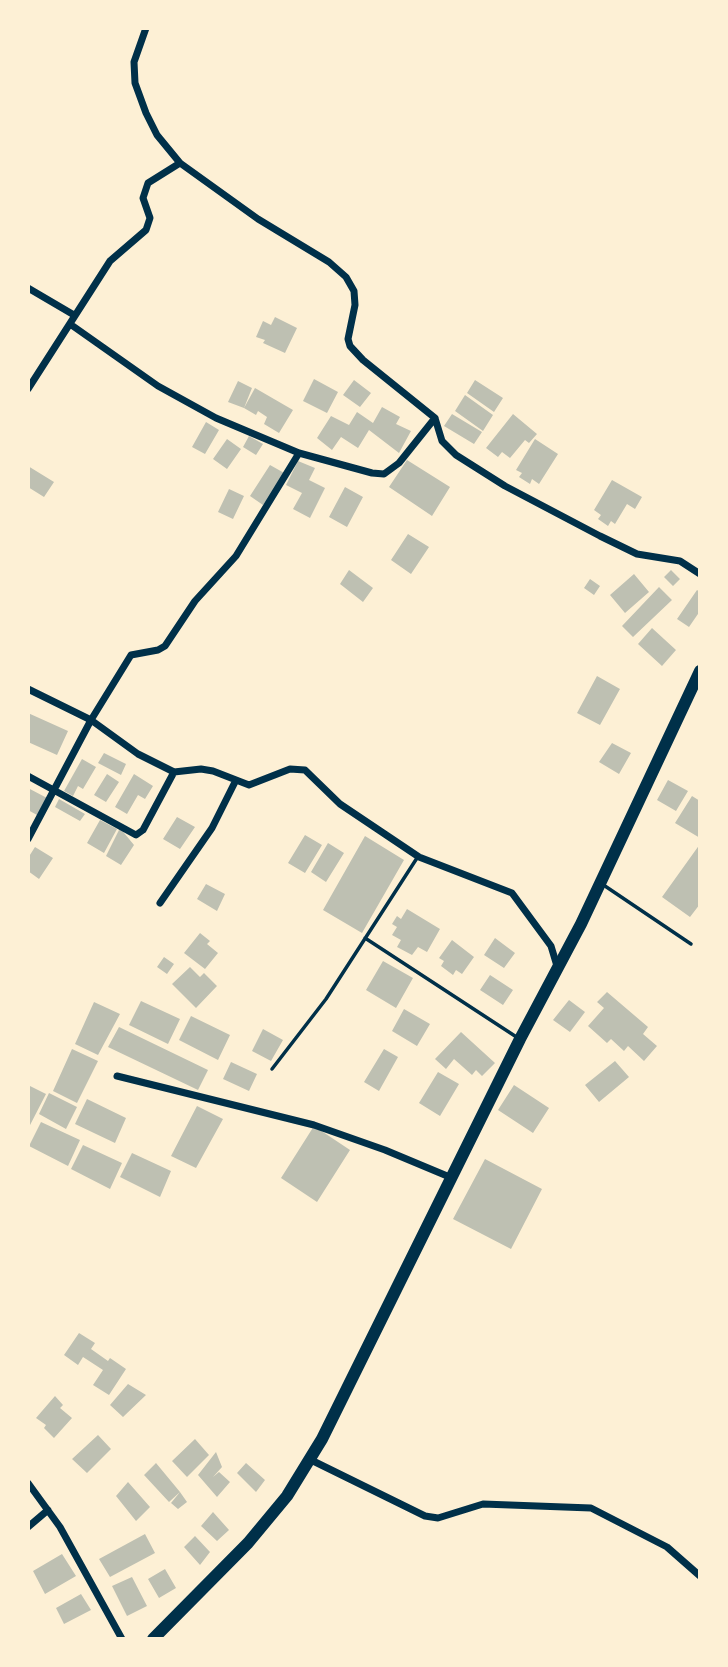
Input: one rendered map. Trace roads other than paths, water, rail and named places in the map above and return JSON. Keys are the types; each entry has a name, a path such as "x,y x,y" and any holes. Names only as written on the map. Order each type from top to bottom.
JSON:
{"main road":[{"path":"153,1639 248,1543 287,1496 334,1415 520,1039 581,924 700,671"}],"street":[{"path":"146,28 134,62 135,83 157,135 180,163 258,219 329,262 346,277 354,291 355,305 349,328 349,346 435,418 438,434 446,447 505,486 637,554 680,561 700,575"},
{"path":"28,389 110,261 141,236 150,224 143,198 148,183 180,163"},
{"path":"28,288 74,315"},
{"path":"70,324 158,386 216,418 299,453 372,473 384,474 399,463 435,418"},
{"path":"28,839 90,720 131,655 165,646 195,601 236,556 299,453"},
{"path":"28,689 90,720 138,754 174,772 201,769 251,785 281,772 300,768 340,804 419,856 512,893 551,946 557,966"},
{"path":"28,776 136,835 143,830 174,772"},
{"path":"160,903 212,828 236,780"},
{"path":"117,1076 314,1125 386,1150 453,1178"},
{"path":"309,1459 425,1516 438,1518 484,1504 591,1508 667,1548 700,1576"},
{"path":"28,1483 66,1536 122,1639"},
{"path":"28,1527 48,1510"}],"lane":[{"path":"272,1069 326,999 419,856"},
{"path":"600,882 691,944"},
{"path":"365,938 520,1039"}]}
